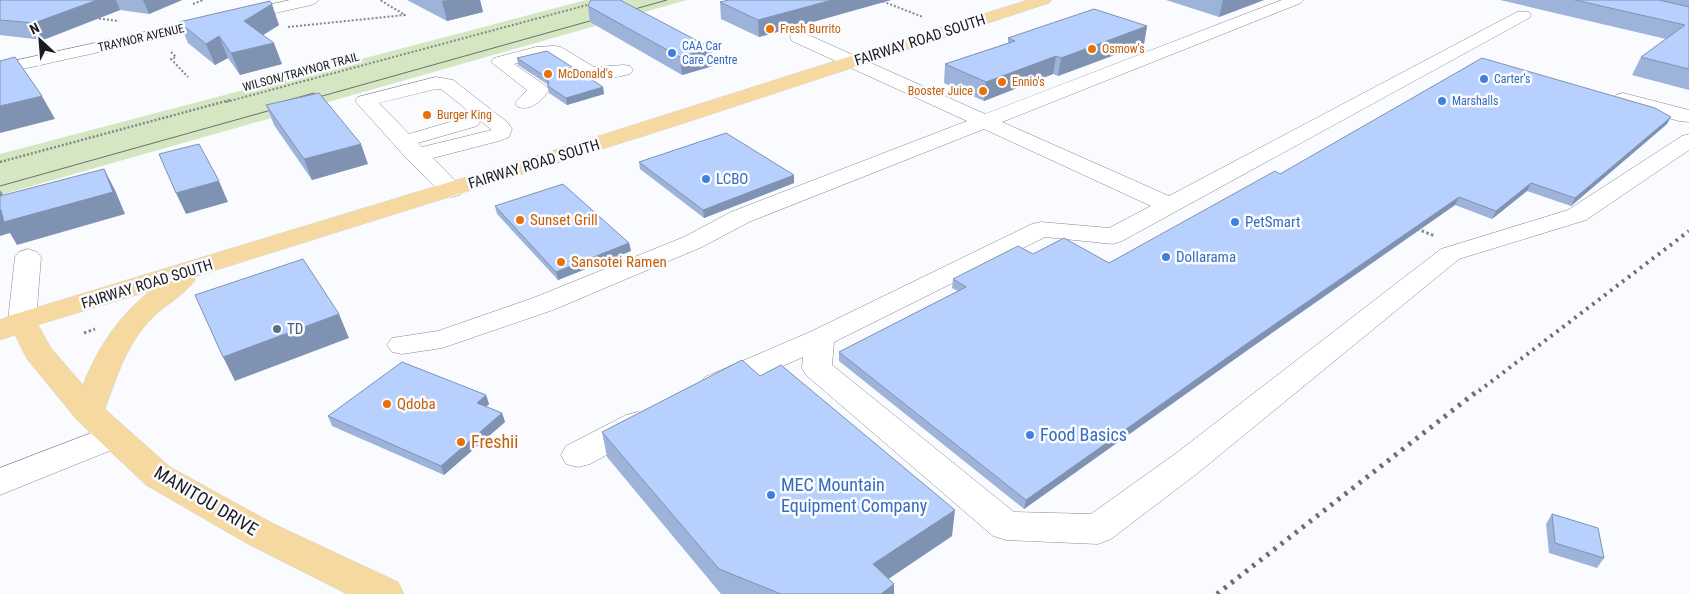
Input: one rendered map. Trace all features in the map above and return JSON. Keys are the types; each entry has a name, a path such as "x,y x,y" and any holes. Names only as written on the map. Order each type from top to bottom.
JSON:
{"main road":[{"name":"FAIRWAY ROAD SOUTH","path":"7,325 452,190 1044,0"},
{"path":"100,424 104,372 122,336 151,304 202,267"},
{"name":"MANITOU DRIVE","path":"7,325 38,352 100,424 158,476 261,534 384,594"}],"street":[{"name":"TRAYNOR AVENUE","path":"0,69 311,0"},
{"path":"402,345 442,339 543,304 693,242 740,217 1296,0"},
{"path":"697,393 820,338 1041,229 1113,236 1524,15"},
{"path":"798,37 1169,205"},
{"path":"525,103 539,90 500,62 536,52 555,51 590,73 624,70"},
{"path":"1456,51 1484,59"},
{"path":"410,148 480,141 502,133 500,126 450,86 436,83 365,101 410,148 452,190"},
{"path":"1609,95 1688,125"},
{"path":"410,148 470,122"},
{"path":"820,338 817,368 1006,526 1098,529 1187,463 1450,254 1577,215 1688,125"},
{"path":"7,325 28,257"},
{"path":"578,454 657,413"},
{"path":"0,482 100,424"}],"path":[{"path":"283,27 405,15 380,0"},
{"path":"879,0 927,18"},
{"name":"WILSON/TRAYNOR TRAIL","path":"0,162 597,2"},
{"path":"87,17 127,22"},
{"path":"165,46 176,57 171,58 188,77"},
{"path":"1413,227 1468,249"}],"green space":[{"path":"586,0 687,0 0,195 0,154"}],"building":[{"path":"0,0 97,0 34,23 0,20"},
{"path":"591,0 620,0 711,48 680,57 588,6"},
{"path":"729,0 832,0 758,20 720,2"},
{"path":"1575,0 1659,0 1689,7 1689,69 1641,57 1685,25"},
{"path":"270,1 272,4 244,21 274,43 231,53 219,36 206,44 179,22"},
{"path":"1094,9 1147,26 1061,58 1056,56 986,82 945,64 1015,41 1008,38"},
{"name":"McDonald's","path":"547,51 603,87 566,98 548,86 549,83 546,77 517,58"},
{"path":"15,57 42,96 0,106 0,61"},
{"path":"1482,58 1655,108 1671,117 1575,198 1531,183 1496,211 1459,197 1252,340 1026,500 839,352 966,287 953,279 1018,246 1033,254 1064,238 1109,263 1275,171 1280,174"},
{"path":"319,93 361,144 304,159 266,105"},
{"name":"LCBO","path":"726,133 794,175 703,210 639,162"},
{"path":"199,144 219,181 176,193 159,154"},
{"path":"104,169 113,192 4,222 0,210 0,196"},
{"path":"563,184 629,243 556,272 495,206"},
{"path":"303,259 339,314 223,357 195,295"},
{"name":"MEC Mountain Equipment Company","path":"742,360 760,376 781,365 955,510 873,564 894,584 881,594 781,594 719,569 602,432"},
{"path":"402,362 486,395 477,403 502,413 441,466 328,416"},
{"path":"1552,514 1598,528 1604,558 1555,543"}],"tram line":[{"path":"624,12 667,0"},
{"path":"308,100 604,17"},
{"path":"278,103 314,93"},
{"path":"0,186 282,107"}],"railway":[{"path":"1479,391 1689,231"},
{"path":"1217,594 1480,389"}],"place":[{"name":"Fresh Burrito","path":"770,29"},
{"name":"Osmow's","path":"1092,49"},
{"name":"CAA Car Care Centre","path":"672,53"},
{"name":"McDonald's","path":"548,74"},
{"name":"Carter's","path":"1484,79"},
{"name":"Ennio's","path":"1002,82"},
{"name":"Booster Juice","path":"983,91"},
{"name":"Marshalls","path":"1442,101"},
{"name":"Burger King","path":"427,115"},
{"name":"LCBO","path":"706,179"},
{"name":"Sunset Grill","path":"520,220"},
{"name":"PetSmart","path":"1235,222"},
{"name":"Dollarama","path":"1166,257"},
{"name":"Sansotei Ramen","path":"561,262"},
{"name":"TD","path":"277,329"},
{"name":"Qdoba","path":"387,404"},
{"name":"Food Basics","path":"1030,435"},
{"name":"Freshii","path":"461,442"},
{"name":"MEC Mountain Equipment Company","path":"771,495"}]}
